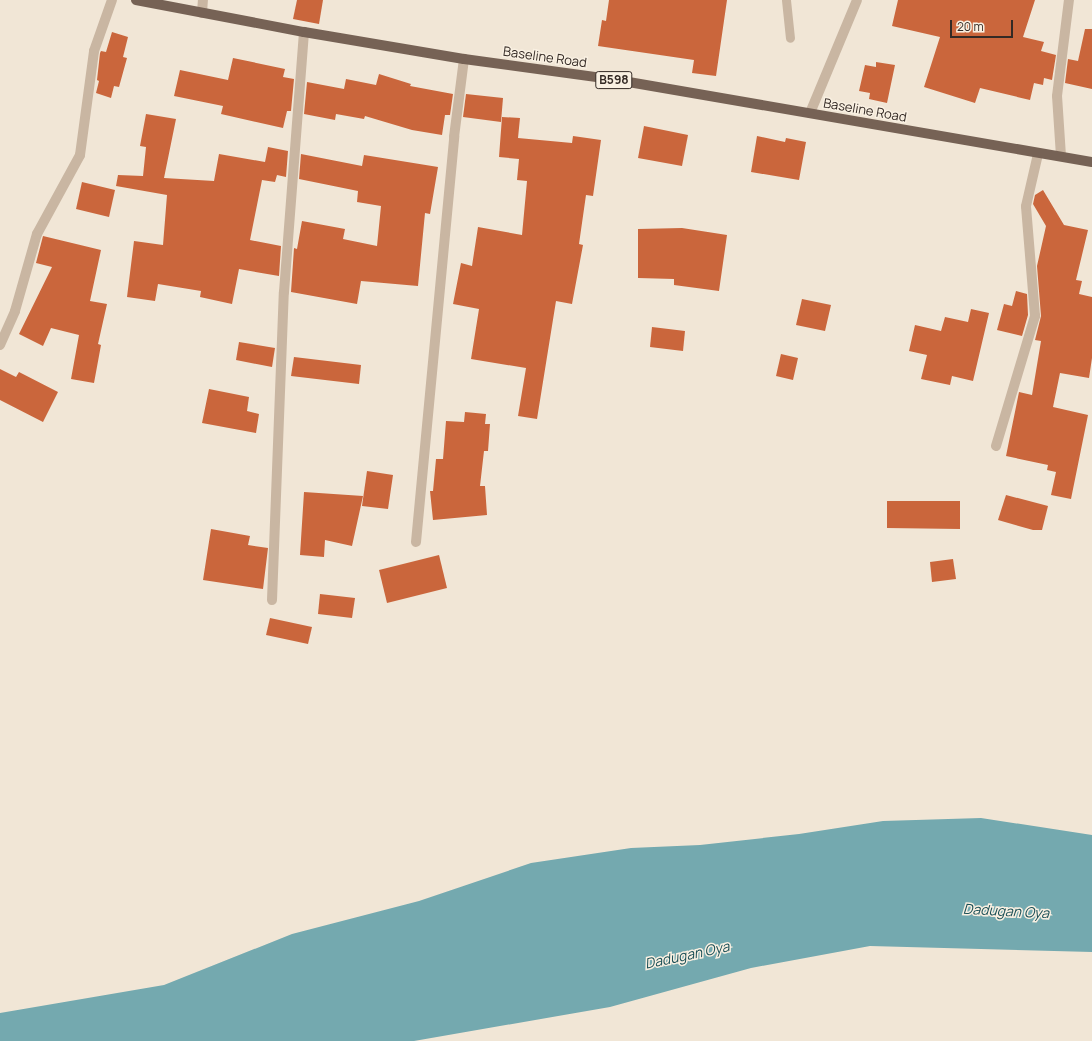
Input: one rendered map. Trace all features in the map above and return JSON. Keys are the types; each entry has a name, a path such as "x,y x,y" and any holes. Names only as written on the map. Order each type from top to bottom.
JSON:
{"main road":[{"name":"Baseline Road","path":"136,0 304,32 464,59 618,80 1038,154 1061,156 1092,162"}],"street":[{"path":"0,345 15,312 37,234 80,155 94,51 112,0"},
{"path":"202,13 203,0"},
{"path":"810,113 857,0"},
{"path":"1061,156 1057,96 1069,0"},
{"path":"272,600 284,292 304,32"},
{"path":"416,542 454,137 464,59"},
{"path":"996,446 1035,316 1026,206 1038,154"}],"lane":[{"path":"786,0 790,38"}],"water":[{"name":"Dadugan Oya","path":"981,818 1092,835 1092,952 870,946 751,968 610,1007 414,1041 0,1041 0,1013 164,985 292,934 419,901 531,863 631,848 700,845 799,834 883,821"}],"building":[{"path":"297,0 323,0 319,24 293,19"},
{"path":"609,0 727,0 716,76 692,73 694,60 598,46 602,20 606,21"},
{"path":"898,0 1035,0 1023,37 1044,42 1041,51 1056,55 1052,80 1044,78 1043,85 1034,83 1030,100 980,88 975,103 924,87 940,37 892,26"},
{"path":"1085,29 1092,29 1092,89 1065,83 1068,59 1078,61"},
{"path":"112,32 128,37 123,57 127,58 119,87 114,86 111,98 96,93 99,81 97,80 100,53 101,51 106,52"},
{"path":"233,58 285,69 283,77 294,79 291,111 287,111 283,128 221,114 223,106 174,96 180,70 228,80"},
{"path":"876,62 895,65 887,103 869,99 870,93 859,91 865,65 876,67"},
{"path":"379,74 411,84 410,86 453,94 450,115 445,115 442,135 412,130 365,116 364,119 336,114 335,120 304,114 307,82 344,89 346,79 376,85"},
{"path":"466,94 503,98 501,122 463,117"},
{"path":"146,114 176,119 164,178 214,181 219,154 265,162 268,147 288,151 286,177 277,175 275,182 262,180 250,240 281,246 279,276 239,269 232,304 200,297 201,291 158,284 155,301 127,297 134,241 163,245 167,195 116,186 118,175 143,176 146,147 140,146"},
{"path":"502,117 520,118 518,138 572,143 573,136 601,140 593,196 586,195 579,244 583,245 572,304 556,301 537,419 518,416 526,368 471,359 479,309 453,304 461,263 472,266 478,227 522,235 527,181 517,180 519,159 499,157"},
{"path":"644,126 688,135 682,166 638,158"},
{"path":"757,136 785,142 786,138 806,142 799,180 751,172"},
{"path":"301,154 362,166 364,155 438,167 430,214 425,213 418,286 361,281 357,304 291,292 294,248 297,249 302,221 345,229 343,239 377,246 381,206 357,202 358,191 299,179"},
{"path":"82,182 115,190 109,217 76,209"},
{"path":"1043,190 1064,225 1088,230 1076,280 1082,281 1079,294 1092,297 1092,358 1089,378 1060,373 1053,407 1088,415 1071,499 1051,495 1056,472 1047,470 1048,465 1006,456 1019,392 1032,395 1041,341 1035,340 1041,316 1037,266 1046,226 1033,204 1035,195"},
{"path":"682,228 727,235 719,291 674,285 674,279 638,278 638,229"},
{"path":"43,236 101,250 90,301 107,304 98,344 101,345 94,383 71,379 79,335 51,328 43,346 19,334 52,267 36,263"},
{"path":"1016,291 1027,294 1028,315 1022,336 997,330 1004,304 1012,306"},
{"path":"802,299 831,305 825,331 796,325"},
{"path":"971,309 989,313 973,381 952,376 950,385 921,379 927,355 909,351 915,325 941,331 945,317 968,322"},
{"path":"652,327 685,331 683,351 650,347"},
{"path":"239,342 275,348 272,367 236,360"},
{"path":"781,354 798,358 793,380 776,376"},
{"path":"294,357 361,365 359,384 291,376"},
{"path":"0,369 16,377 19,372 58,392 43,422 0,400"},
{"path":"209,389 249,397 247,411 259,414 256,433 202,423"},
{"path":"465,412 486,414 485,424 490,424 488,451 484,451 480,486 485,486 487,515 433,520 430,491 433,491 436,459 443,459 446,421 464,422"},
{"path":"367,471 393,475 388,509 362,506"},
{"path":"304,492 363,496 352,546 325,540 324,557 300,555"},
{"path":"1006,495 1048,506 1042,530 1033,530 998,520"},
{"path":"887,501 960,501 960,529 887,528"},
{"path":"211,529 250,536 248,545 268,548 263,589 203,580"},
{"path":"439,555 447,588 387,603 379,570"},
{"path":"953,559 956,579 932,582 930,562"},
{"path":"320,594 355,598 352,618 318,614"},
{"path":"270,618 312,627 308,644 266,635"}]}
